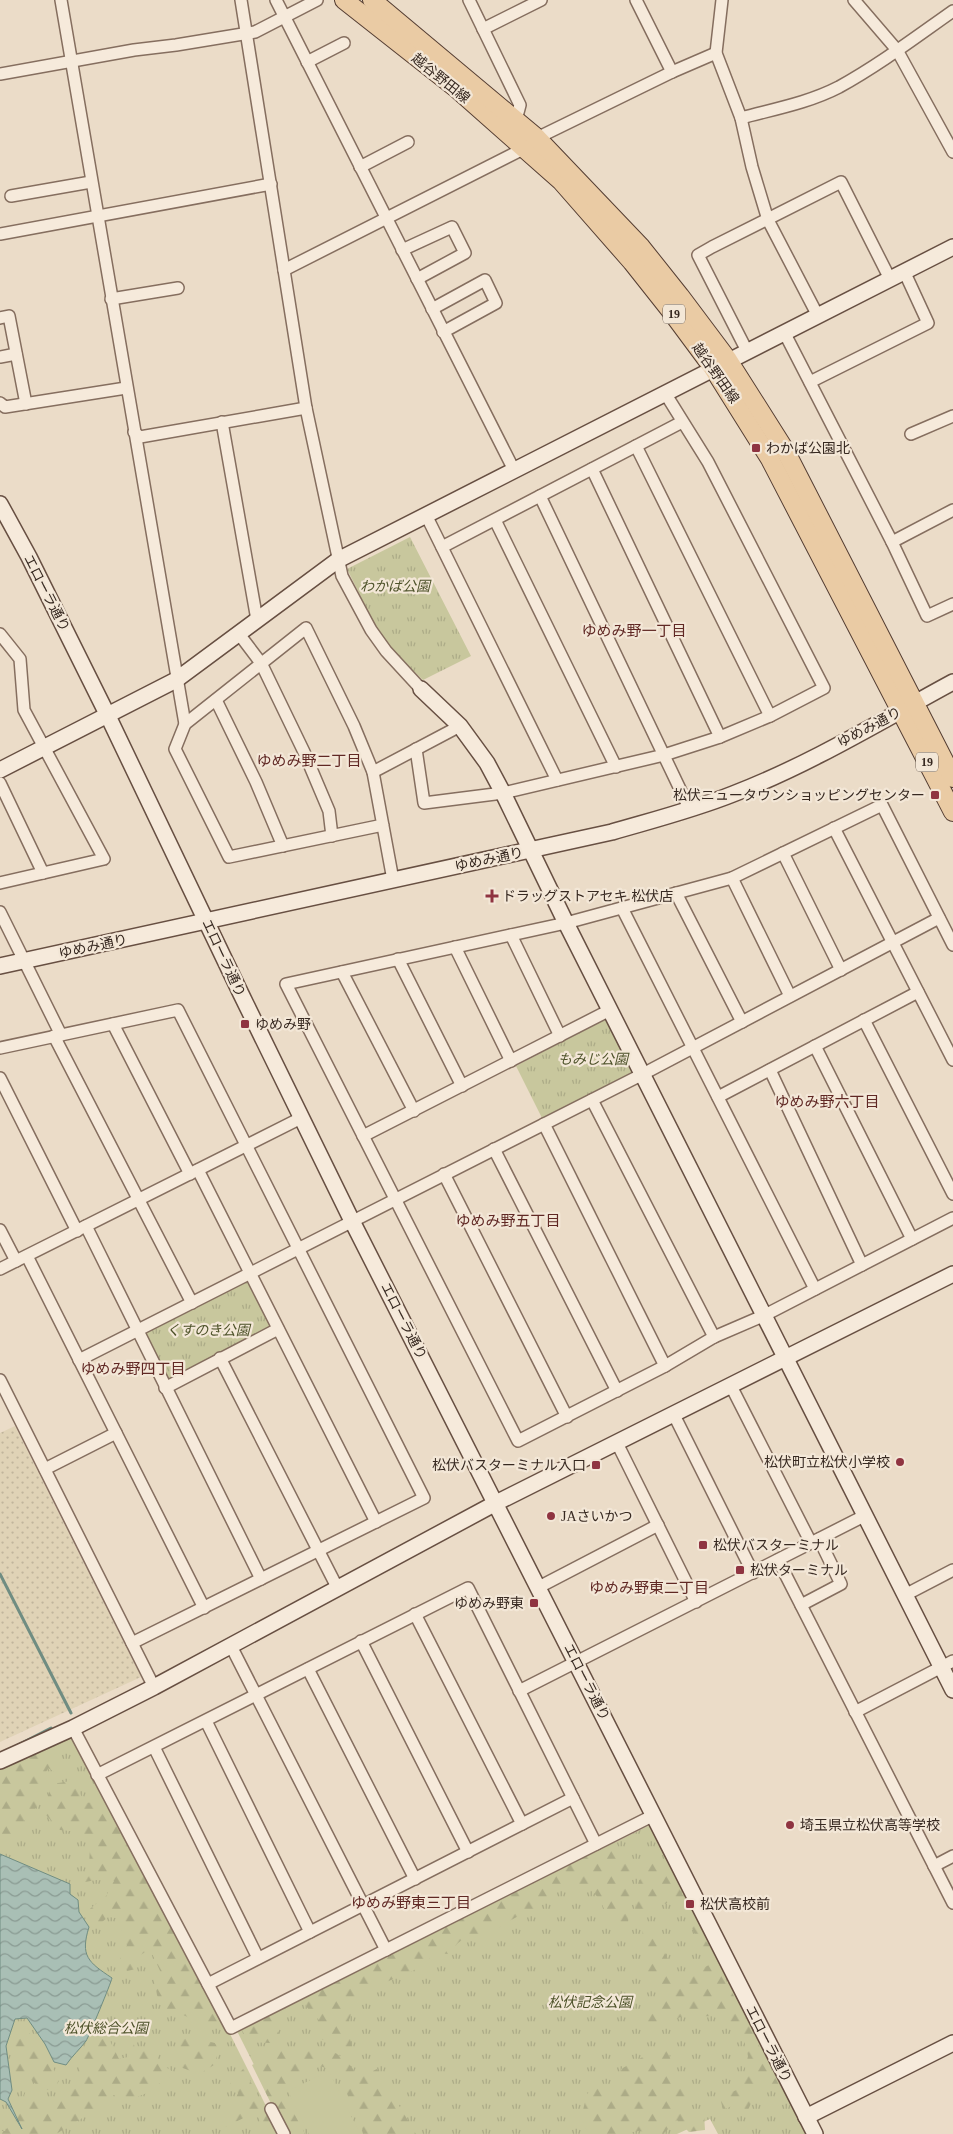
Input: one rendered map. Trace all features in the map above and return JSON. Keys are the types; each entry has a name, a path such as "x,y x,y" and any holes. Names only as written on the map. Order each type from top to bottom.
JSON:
{"main road":[{"name":"越谷野田線","path":"344,0 456,89 531,143 641,247 721,364 785,450 908,707 953,812"},
{"name":"越谷野田線","path":"372,0 516,120 531,143"},
{"name":"越谷野田線","path":"908,707 953,778"}],"street":[{"path":"61,0 185,724"},
{"path":"241,0 306,408 342,576 371,630 386,651 421,689 460,726 487,764 503,793 566,923 765,1315 864,1516 905,1595 947,1664 953,1690"},
{"path":"276,0 514,470"},
{"path":"0,74 255,32 317,0"},
{"path":"469,0 520,105 516,120"},
{"path":"483,29 541,0"},
{"path":"636,0 672,72"},
{"path":"722,0 716,52 741,118 752,167 768,220 818,316"},
{"path":"854,0 896,50 953,152"},
{"path":"741,118 803,102 838,87 953,11"},
{"path":"306,62 344,43"},
{"path":"284,270 531,143 716,52"},
{"path":"360,167 408,142"},
{"path":"11,196 91,182"},
{"path":"747,351 698,255 841,182 890,279"},
{"path":"0,234 271,184"},
{"path":"402,250 452,227 465,253 416,278"},
{"path":"0,770 176,680 338,560 953,247"},
{"path":"810,382 928,323 904,271"},
{"path":"432,309 485,280 496,303 443,332"},
{"path":"111,299 178,288"},
{"path":"0,318 9,316 26,404"},
{"path":"784,332 892,542 927,616 953,604"},
{"path":"0,357 16,354"},
{"path":"0,403 4,407 126,388"},
{"path":"416,749 424,803 503,793 664,756 720,737 770,716 824,688 708,462 665,393"},
{"path":"134,432 140,437 306,408"},
{"path":"911,434 953,416"},
{"path":"222,422 257,620"},
{"path":"442,547 682,422"},
{"path":"636,446 770,716"},
{"path":"592,469 720,737"},
{"path":"540,496 690,810"},
{"name":"エローラ通り","path":"0,504 29,557 108,716 352,1221 815,2134"},
{"path":"892,542 953,510"},
{"path":"426,515 557,780"},
{"path":"495,520 616,766"},
{"path":"383,825 229,857 175,749 185,724 306,628 354,726 373,772 383,825 393,880"},
{"path":"0,634 20,659 24,710 104,859 0,883"},
{"path":"239,634 261,663 304,752 329,811 332,836"},
{"name":"ゆめみ通り","path":"0,966 612,832 690,810 766,781 953,682"},
{"path":"216,700 256,782 283,846"},
{"path":"373,772 460,726"},
{"path":"0,783 43,873"},
{"path":"953,946 882,805 732,878 566,923 286,984 518,1441 665,1366 714,1338 765,1315 953,1218"},
{"path":"834,828 953,1060"},
{"path":"783,853 840,970"},
{"path":"732,878 790,996"},
{"path":"676,893 742,1022"},
{"path":"622,908 816,1289"},
{"path":"0,912 25,960 58,1035 138,1200 192,1303"},
{"path":"79,1360 643,1074 939,918"},
{"path":"511,935 560,1036"},
{"path":"455,947 510,1061"},
{"path":"398,960 462,1086"},
{"path":"342,972 414,1111"},
{"path":"718,1097 918,992"},
{"path":"0,1048 178,1010 424,1498 132,1643"},
{"path":"363,1136 610,1010"},
{"path":"864,1020 953,1194"},
{"path":"113,1024 250,1273 376,1522"},
{"path":"815,1046 912,1239"},
{"path":"770,1070 862,1265"},
{"path":"0,1078 137,1331 261,1580"},
{"path":"592,1100 714,1338"},
{"path":"0,1269 301,1118"},
{"path":"544,1124 665,1366"},
{"path":"494,1149 617,1391"},
{"path":"444,1174 567,1417"},
{"path":"0,1230 16,1261"},
{"path":"27,1256 204,1608"},
{"path":"0,1761 73,1728 154,1687 496,1503 953,1274"},
{"path":"165,1388 278,1329"},
{"path":"220,1358 338,1588"},
{"path":"0,1380 154,1687"},
{"path":"731,1386 815,1541 842,1584 801,1605"},
{"path":"674,1415 753,1573"},
{"path":"45,1469 116,1433"},
{"path":"617,1443 696,1602"},
{"path":"519,1691 864,1516"},
{"path":"539,1587 658,1525"},
{"path":"778,1560 953,1903"},
{"path":"905,1595 953,1570"},
{"path":"97,1775 468,1588 596,1844"},
{"path":"415,1614 522,1824"},
{"path":"361,1641 468,1852"},
{"path":"231,1646 386,1950"},
{"path":"856,1712 947,1664"},
{"path":"308,1669 415,1878"},
{"path":"206,1721 310,1932"},
{"path":"73,1728 231,2028 654,1815"},
{"path":"154,1747 258,1958"},
{"path":"208,1984 573,1798"},
{"path":"934,1866 953,1856"},
{"path":"806,2117 953,2043"},
{"path":"271,2109 284,2134"}],"shaded area":[{"path":"15,1426 141,1677 0,1742 0,1433"}],"green space":[{"name":"わかば公園","path":"410,537 471,656 423,680 388,644 371,617 347,569"},
{"name":"もみじ公園","path":"604,1020 609,1023 633,1067 632,1073 542,1118 516,1066"},
{"name":"くすのき公園","path":"247,1278 273,1327 168,1381 143,1333"},
{"name":"松伏総合公園","path":"71,1731 228,2030 280,2134 0,2134 0,1761"},
{"path":"50,1747 58,1768 56,1773 48,1768 38,1791 43,1800 24,1821 17,1834 0,1841 0,1770 25,1756"},
{"path":"72,1778 85,1803 104,1801 220,2021 204,2026 183,2015 163,2011 157,1995 154,1978 161,1973 150,1949 139,1956 136,1969 127,1971 120,1958 127,1945 120,1938 125,1919 108,1917 95,1928 86,1912 106,1896 114,1881 96,1880 85,1882 89,1867 90,1845 79,1832 60,1830 46,1815 50,1784 66,1782"},
{"name":"松伏記念公園","path":"650,1825 808,2134 718,2134 710,2119 677,2134 289,2134 237,2031"},
{"path":"613,1840 628,1860 631,1876 628,1925 620,1930 610,1922 601,1902 589,1886 568,1888 549,1897 540,1908 524,1913 502,1925 495,1933 482,1939 467,1936 449,1954 433,1953 426,1965 384,1983 370,1986 369,1998 355,2003 347,2026 353,2051 347,2052 319,2038 317,2032 319,2020 300,1997"},
{"path":"653,1859 666,1862 780,2087 758,2088 748,2110 734,2105 723,2110 720,2097 741,2088 748,2056 744,2040 727,2023 713,2016 681,2017 649,2027 643,2015 651,2003 668,1994 657,1979 640,1972 636,1960 654,1960 644,1947 642,1930 653,1928 678,1980 709,1965 678,1898 665,1904 655,1903 648,1913 635,1918 638,1887 643,1874"},
{"path":"296,1999 300,2006 278,2018 277,2028 281,2040 270,2043 248,2042 240,2026"},
{"path":"24,2027 45,2051 59,2081 53,2090 41,2089 25,2074 18,2078 12,2067 11,2056 16,2032"},
{"path":"192,2034 197,2039 215,2043 219,2050 214,2065 199,2074 180,2067 179,2047 182,2035"},
{"path":"108,2037 119,2059 128,2057 134,2044 144,2050 158,2050 157,2061 173,2072 168,2080 156,2085 147,2093 134,2098 113,2095 103,2108 56,2134 0,2134 0,2131 5,2131 20,2112 22,2100 27,2089 36,2099 52,2102 66,2088 79,2083 79,2063 82,2052 96,2041"},
{"path":"314,2045 329,2050 345,2059 359,2077 377,2069 416,2134 364,2134 341,2078 331,2070 320,2066 285,2086 289,2104 305,2134 286,2134 252,2065 264,2059 270,2050"},
{"path":"659,2048 668,2050 673,2079 688,2089 689,2109 704,2114 705,2130 689,2132 677,2120 663,2134 639,2131 622,2134 593,2134 586,2129 582,2114 587,2094 597,2084 610,2090 622,2084 621,2069"},
{"path":"244,2068 276,2134 266,2134 256,2112 225,2127 216,2128 214,2124 230,2113 238,2093 230,2083"},
{"path":"329,2071 360,2134 309,2134 288,2091"}],"water":[{"path":"0,1854 70,1884 70,1894 78,1900 79,1912 89,1927 85,1945 88,1957 97,1967 112,1978 86,2041 66,2065 54,2062 45,2044 27,2018 15,2019 6,2046 12,2090 8,2099 22,2129 6,2102 0,2099"}],"waterway":[{"path":"0,1574 71,1713"},
{"path":"16,1746 51,1728"}],"place":[{"name":"わかば公園北","path":"756,448"},
{"name":"松伏ニュータウンショッピングセンター","path":"935,795"},
{"name":"ドラッグストアセキ 松伏店","path":"492,896"},
{"name":"ゆめみ野","path":"245,1024"},
{"name":"松伏町立松伏小学校","path":"900,1462"},
{"name":"松伏バスターミナル入口","path":"596,1465"},
{"name":"JAさいかつ","path":"551,1516"},
{"name":"松伏バスターミナル","path":"703,1545"},
{"name":"松伏ターミナル","path":"740,1570"},
{"name":"ゆめみ野東","path":"534,1603"},
{"name":"埼玉県立松伏高等学校","path":"790,1825"},
{"name":"松伏高校前","path":"690,1904"}],"district":[{"name":"ゆめみ野一丁目","path":"634,631"},
{"name":"ゆめみ野二丁目","path":"309,761"},
{"name":"ゆめみ野六丁目","path":"827,1102"},
{"name":"ゆめみ野五丁目","path":"508,1221"},
{"name":"ゆめみ野四丁目","path":"133,1369"},
{"name":"ゆめみ野東二丁目","path":"649,1588"},
{"name":"ゆめみ野東三丁目","path":"411,1903"}]}
